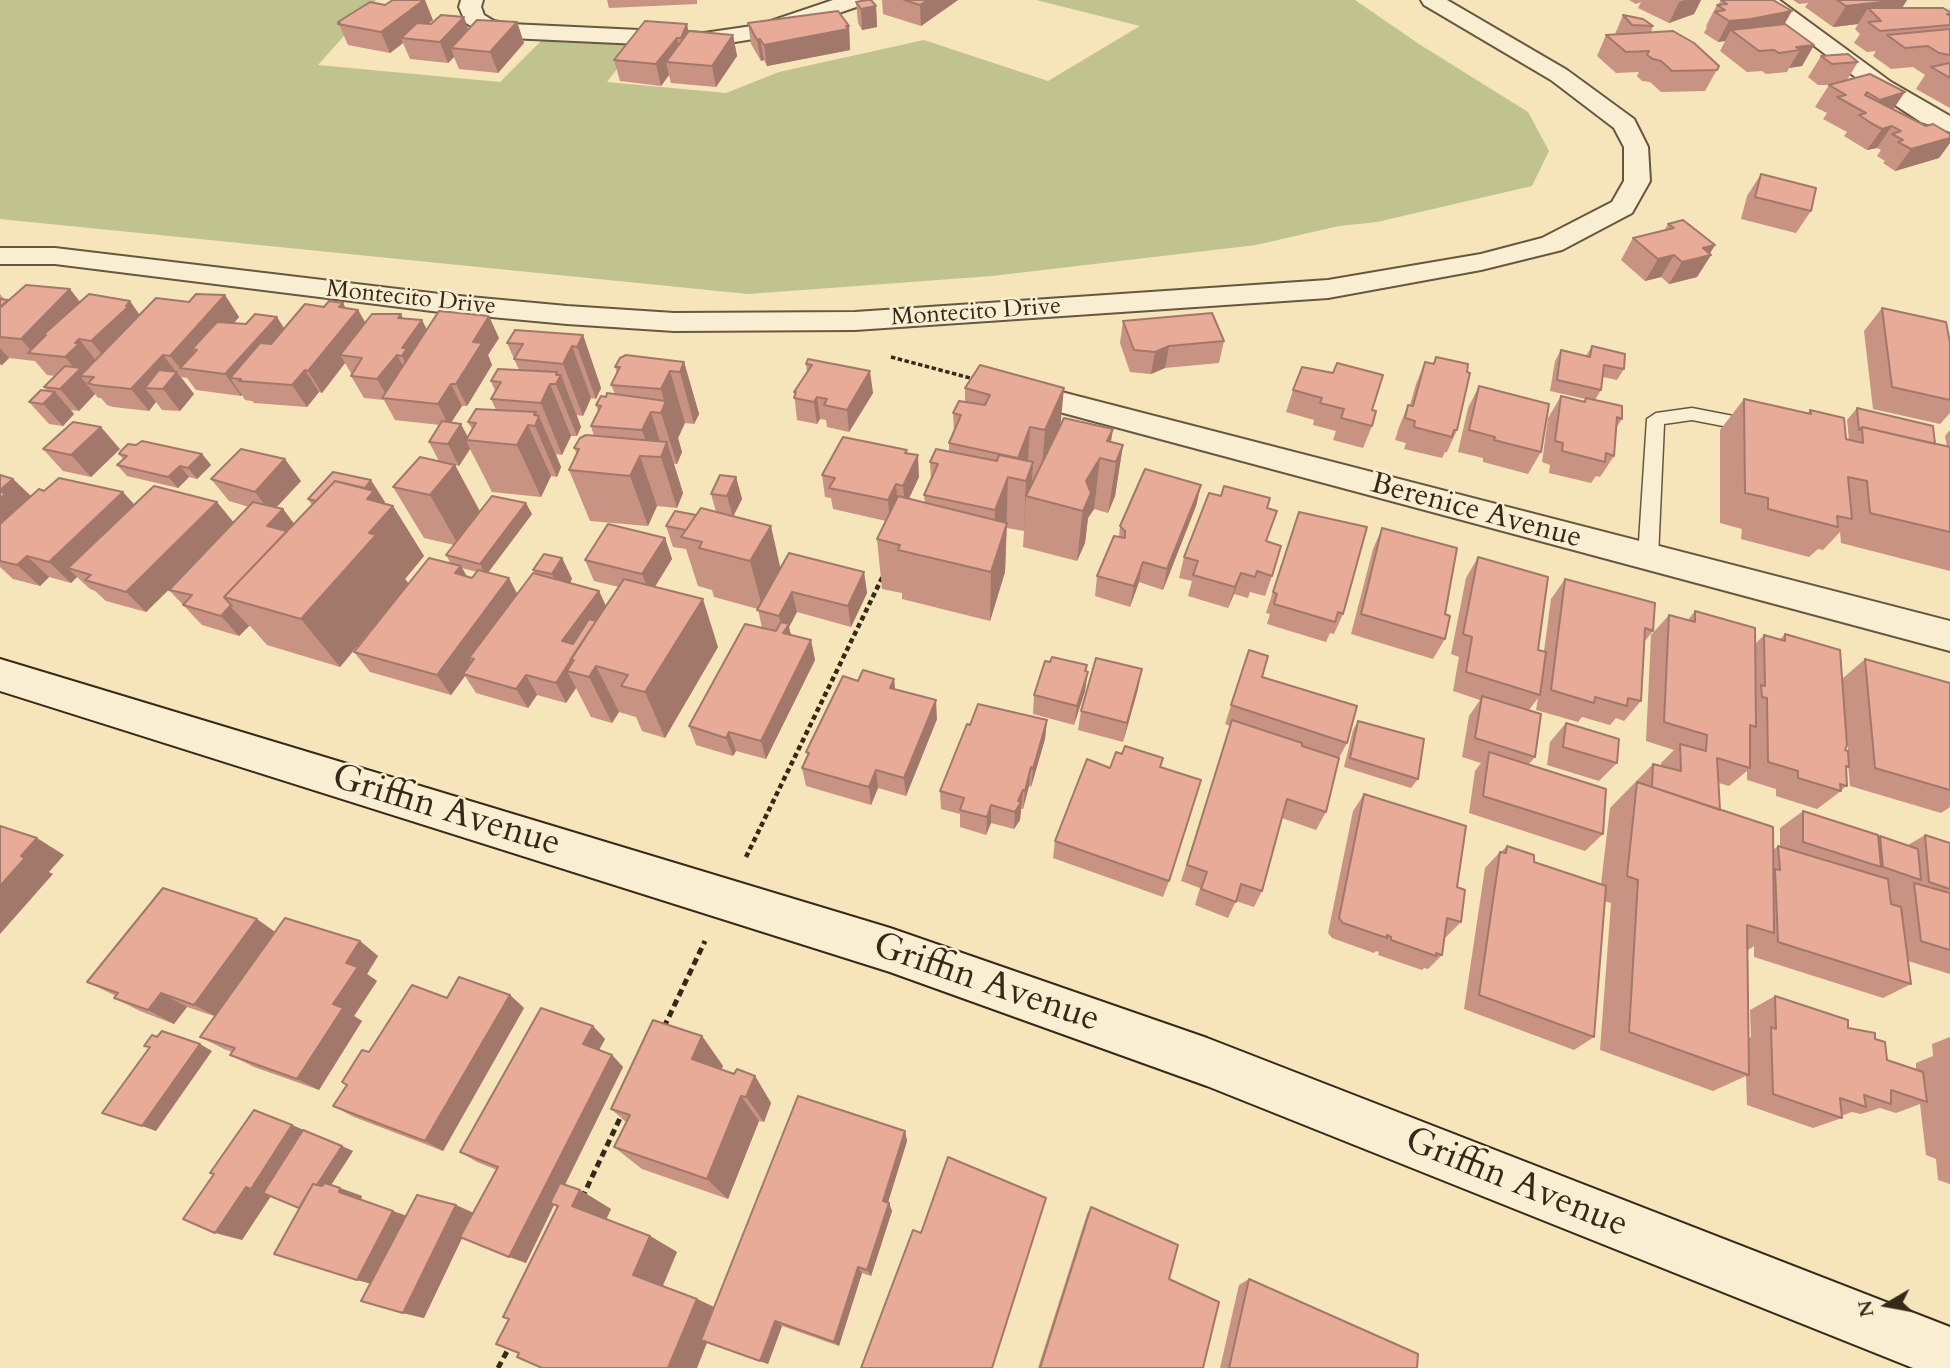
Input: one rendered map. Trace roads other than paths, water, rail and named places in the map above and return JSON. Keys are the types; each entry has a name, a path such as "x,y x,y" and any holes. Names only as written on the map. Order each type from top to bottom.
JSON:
{"street":[{"path":"472,0 470,6 474,18 487,26 510,31 704,40 764,31 854,0"},
{"name":"Montecito Drive","path":"0,256 55,256 448,304 567,315 674,322 855,321 1328,289 1481,262 1552,244 1623,207 1637,181 1636,147 1625,124 1559,75 1432,0"},
{"path":"1765,0 1883,87 1930,117 1950,125"},
{"path":"764,31 776,6"},
{"name":"Berenice Avenue","path":"1001,387 1950,636"},
{"name":"Griffin Avenue","path":"0,675 890,950 1207,1062 1950,1355"}],"lane":[{"path":"1648,557 1656,419 1692,414 1767,430"}]}
